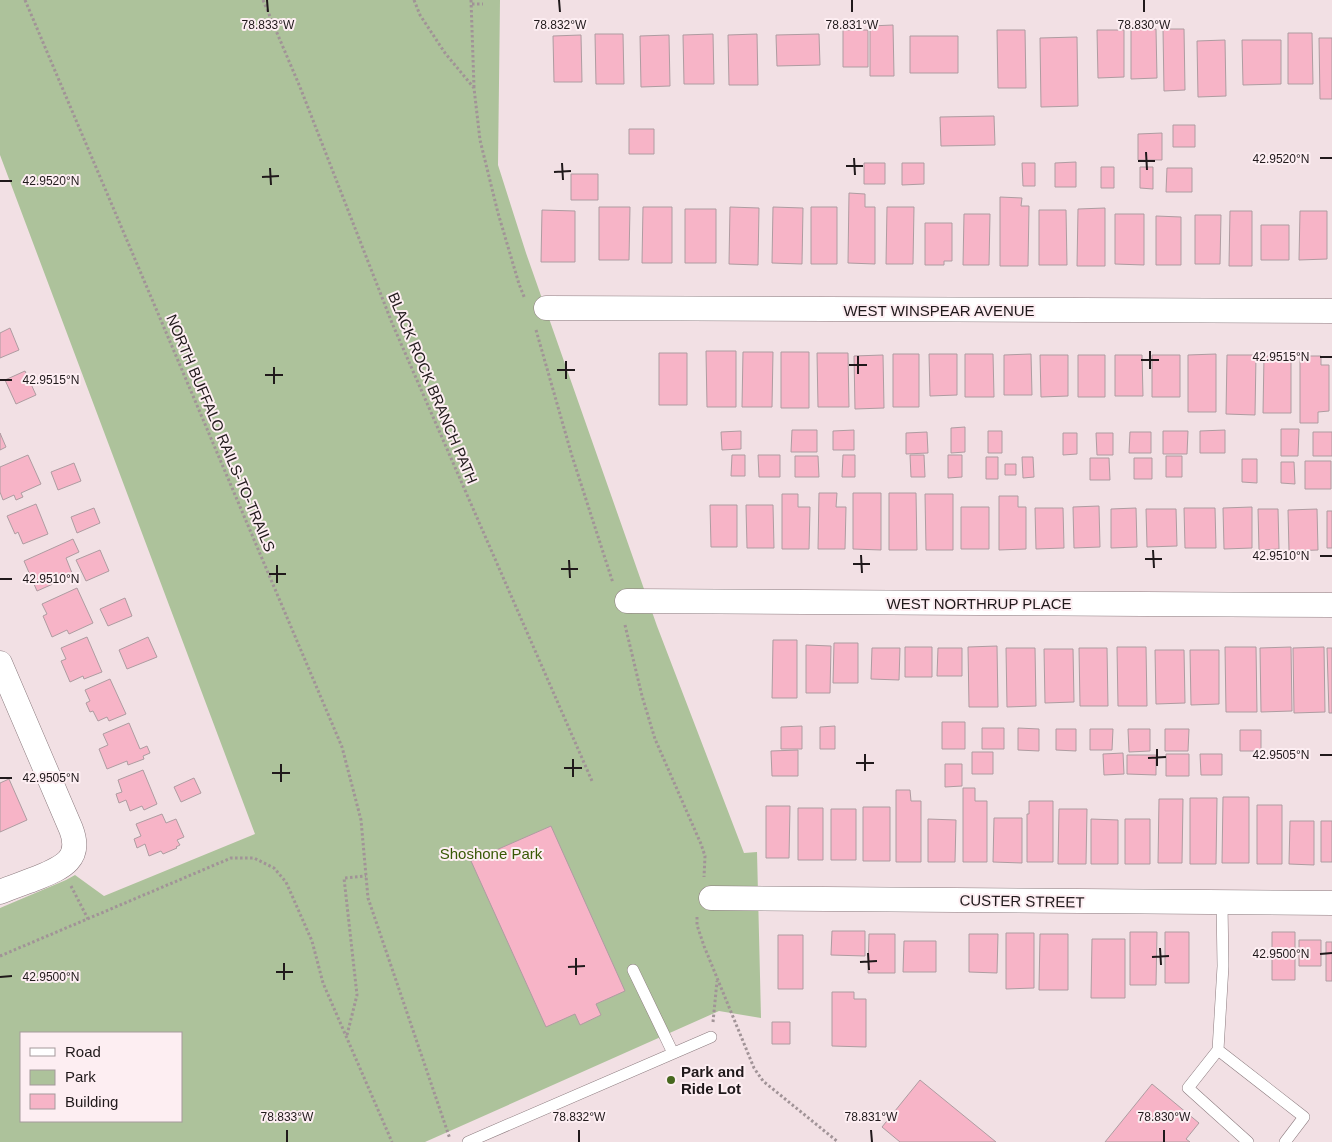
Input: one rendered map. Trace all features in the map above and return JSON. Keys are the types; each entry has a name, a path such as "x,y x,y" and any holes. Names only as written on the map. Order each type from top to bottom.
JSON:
{"street":[{"name":"WEST WINSPEAR AVENUE","path":"535,311 1332,312"},
{"name":"WEST NORTHRUP PLACE","path":"622,604 1332,605"},
{"path":"0,663 73,835 74,848 72,855 61,867 0,892"},
{"name":"CUSTER STREET","path":"703,898 1332,903"}],"lane":[{"path":"1222,903 1223,966 1218,1050 1188,1088 1248,1142"},
{"path":"633,970 672,1053"},
{"path":"468,1142 672,1053 711,1038"},
{"path":"1218,1050 1304,1117 1285,1142"}],"path":[{"name":"NORTH BUFFALO RAILS-TO-TRAILS","path":"25,0 342,747 361,820 368,898 450,1139"},
{"name":"BLACK ROCK BRANCH PATH","path":"263,0 300,87 392,323 592,781"},
{"path":"414,0 420,15 445,53 474,88"},
{"path":"483,4 472,2 474,88 480,140 519,284 535,311 542,347 572,456 622,604 642,696 655,739 705,856 703,898 697,925 754,1068 763,1081 838,1142"},
{"path":"0,956 232,858 254,858 274,868 286,882 312,941 323,983 392,1142"},
{"path":"61,867 88,919"},
{"path":"346,1037 356,995 344,878 366,876"},
{"path":"711,1038 718,978"}],"green space":[{"name":"Shoshone Park","path":"0,0 500,0 498,165 526,253 657,626 744,853 757,852 761,1018 719,1011 425,1142 0,1142 0,908 75,875 104,896 255,834 0,155"}],"building":[{"path":"893,25 894,76 870,76 870,26"},
{"path":"1156,29 1157,78 1131,79 1131,30"},
{"path":"1163,29 1184,29 1185,90 1164,91"},
{"path":"843,30 868,30 868,67 843,67"},
{"path":"997,30 1025,30 1026,88 998,88"},
{"path":"1097,30 1124,30 1124,77 1098,78"},
{"path":"1288,33 1312,33 1313,84 1288,84"},
{"path":"595,34 623,34 624,84 596,84"},
{"path":"713,34 714,84 684,84 683,35"},
{"path":"757,34 758,85 729,85 728,35"},
{"path":"819,34 820,65 777,66 776,35"},
{"path":"581,35 582,82 554,82 553,36"},
{"path":"669,35 670,86 641,87 640,36"},
{"path":"910,36 958,36 958,73 910,73"},
{"path":"1077,37 1078,106 1041,107 1040,38"},
{"path":"1319,38 1332,38 1332,99 1320,99"},
{"path":"1225,40 1226,96 1198,97 1197,41"},
{"path":"1242,40 1281,40 1281,84 1243,85"},
{"path":"994,116 995,145 941,146 940,117"},
{"path":"1173,125 1195,125 1195,147 1173,147"},
{"path":"629,129 654,129 654,154 629,154"},
{"path":"1162,133 1162,160 1138,160 1138,134"},
{"path":"1076,162 1076,187 1055,187 1055,163"},
{"path":"864,163 885,163 885,184 864,184"},
{"path":"902,163 924,163 924,184 902,185"},
{"path":"1022,163 1035,163 1035,186 1023,186"},
{"path":"1101,167 1114,167 1114,188 1101,188"},
{"path":"1140,167 1153,167 1153,189 1140,188"},
{"path":"1167,168 1192,168 1192,192 1166,192"},
{"path":"571,174 598,174 598,200 571,200"},
{"path":"849,193 865,194 865,207 875,207 875,264 848,263"},
{"path":"1000,197 1022,198 1021,206 1029,206 1028,266 1000,266"},
{"path":"599,207 630,207 629,260 599,260"},
{"path":"643,207 672,207 672,263 642,263"},
{"path":"730,207 759,208 758,265 729,264"},
{"path":"773,207 803,208 802,264 772,263"},
{"path":"811,207 837,207 837,264 811,264"},
{"path":"887,207 914,207 913,264 886,264"},
{"path":"1105,208 1105,266 1077,266 1078,209"},
{"path":"685,209 716,209 716,263 685,263"},
{"path":"542,210 575,211 575,262 541,262"},
{"path":"1039,210 1066,210 1067,265 1039,265"},
{"path":"1230,211 1252,211 1252,266 1229,266"},
{"path":"1300,211 1327,211 1327,259 1299,260"},
{"path":"964,214 990,214 989,265 963,265"},
{"path":"1115,214 1144,214 1144,265 1115,264"},
{"path":"1195,215 1221,215 1220,264 1195,264"},
{"path":"1156,216 1181,217 1181,265 1156,265"},
{"path":"925,223 952,223 952,261 944,261 944,265 925,265"},
{"path":"1261,225 1289,225 1289,260 1261,260"},
{"path":"10,328 19,350 0,358 0,333"},
{"path":"706,351 736,351 736,407 707,407"},
{"path":"743,352 773,352 772,407 742,407"},
{"path":"781,352 809,352 809,408 781,408"},
{"path":"659,353 687,353 687,405 659,405"},
{"path":"817,353 848,353 849,407 818,407"},
{"path":"893,354 919,354 919,407 893,407"},
{"path":"929,354 957,354 957,395 930,396"},
{"path":"965,354 993,354 994,397 965,397"},
{"path":"1031,354 1032,395 1004,395 1004,355"},
{"path":"1216,354 1216,412 1188,412 1188,355"},
{"path":"883,355 884,408 855,409 854,356"},
{"path":"1040,355 1068,355 1068,396 1041,397"},
{"path":"1078,355 1105,355 1105,397 1078,397"},
{"path":"1115,355 1142,355 1143,396 1115,396"},
{"path":"1152,355 1180,355 1180,397 1152,397"},
{"path":"1227,355 1256,355 1255,415 1226,414"},
{"path":"1264,356 1291,356 1291,413 1263,413"},
{"path":"1300,356 1321,356 1321,365 1329,365 1329,411 1318,412 1318,423 1300,423"},
{"path":"25,371 36,395 16,404 5,380"},
{"path":"965,427 965,452 951,453 951,428"},
{"path":"1281,429 1299,429 1298,456 1281,456"},
{"path":"792,430 817,430 817,452 791,452"},
{"path":"854,430 854,450 833,450 833,431"},
{"path":"1225,430 1225,453 1200,453 1200,431"},
{"path":"741,431 741,449 722,450 721,432"},
{"path":"988,431 1002,431 1002,453 988,453"},
{"path":"1163,431 1188,431 1187,454 1163,454"},
{"path":"927,432 928,453 906,454 906,433"},
{"path":"1130,432 1151,432 1151,453 1129,453"},
{"path":"1313,432 1332,432 1332,456 1313,456"},
{"path":"0,433 6,447 0,450"},
{"path":"1063,433 1077,433 1077,454 1063,455"},
{"path":"1096,433 1113,433 1113,455 1097,455"},
{"path":"28,455 41,484 21,493 23,497 16,500 14,495 3,500 0,492 0,467"},
{"path":"732,455 745,455 745,476 731,476"},
{"path":"758,455 780,455 780,477 759,477"},
{"path":"843,455 855,455 855,477 842,477"},
{"path":"910,455 924,455 925,477 911,477"},
{"path":"948,455 962,455 962,477 948,478"},
{"path":"795,456 818,456 819,477 795,477"},
{"path":"1166,456 1182,456 1182,477 1166,477"},
{"path":"986,457 998,457 998,479 986,479"},
{"path":"1022,457 1033,457 1034,477 1023,478"},
{"path":"1090,458 1109,458 1110,480 1090,480"},
{"path":"1134,458 1152,458 1152,479 1134,479"},
{"path":"1242,459 1257,459 1257,483 1242,482"},
{"path":"1305,461 1331,461 1331,489 1305,489"},
{"path":"1281,462 1294,462 1295,484 1281,483"},
{"path":"74,463 81,481 58,490 51,472"},
{"path":"1005,464 1016,464 1016,475 1005,475"},
{"path":"819,493 837,493 836,507 846,507 845,549 818,549"},
{"path":"853,493 881,493 881,550 853,549"},
{"path":"889,493 916,493 917,550 889,550"},
{"path":"782,494 798,494 798,507 810,507 809,549 782,549"},
{"path":"925,494 953,494 953,550 926,550"},
{"path":"999,496 1018,496 1018,507 1026,507 1026,549 999,550"},
{"path":"36,504 48,534 23,544 18,532 15,534 7,516"},
{"path":"710,505 737,505 737,547 711,547"},
{"path":"746,505 773,505 774,548 747,548"},
{"path":"1099,506 1100,547 1074,548 1073,507"},
{"path":"961,507 989,507 989,549 961,549"},
{"path":"1252,507 1252,548 1224,549 1223,508"},
{"path":"94,508 100,523 77,533 71,517"},
{"path":"1035,508 1063,508 1064,548 1036,549"},
{"path":"1136,508 1137,547 1111,548 1111,509"},
{"path":"1184,508 1215,508 1216,548 1185,548"},
{"path":"1146,509 1176,509 1177,546 1147,547"},
{"path":"1258,509 1278,509 1279,549 1259,550"},
{"path":"1317,509 1318,550 1289,551 1288,510"},
{"path":"1327,511 1332,511 1332,548 1327,548"},
{"path":"73,539 79,552 66,558 72,573 61,577 62,580 37,591 24,561"},
{"path":"100,550 109,571 86,581 76,560"},
{"path":"77,588 93,623 69,634 67,630 52,637 43,616 47,614 42,604"},
{"path":"125,598 132,616 108,626 100,609"},
{"path":"87,637 102,672 84,679 83,676 70,682 61,661 66,659 61,648"},
{"path":"148,637 157,657 127,669 119,650"},
{"path":"773,640 797,640 797,698 772,698"},
{"path":"834,643 858,643 858,683 833,683"},
{"path":"806,645 831,646 830,693 806,693"},
{"path":"997,646 998,707 969,707 968,647"},
{"path":"905,647 932,647 932,677 905,677"},
{"path":"1117,647 1146,647 1147,706 1118,706"},
{"path":"1225,647 1256,647 1257,712 1226,712"},
{"path":"1291,647 1292,711 1261,712 1260,648"},
{"path":"1324,647 1325,712 1294,713 1293,648"},
{"path":"872,648 900,648 899,680 871,679"},
{"path":"938,648 962,648 962,676 937,676"},
{"path":"1006,648 1035,648 1036,706 1007,707"},
{"path":"1079,648 1107,648 1108,706 1080,706"},
{"path":"1327,648 1332,648 1332,713 1329,713"},
{"path":"1044,649 1073,649 1074,702 1045,703"},
{"path":"1155,650 1184,650 1185,703 1156,704"},
{"path":"1190,650 1219,650 1219,704 1191,705"},
{"path":"110,679 126,714 109,721 107,717 98,721 93,711 90,712 86,703 90,701 85,690"},
{"path":"942,722 965,722 965,749 942,749"},
{"path":"129,723 140,749 147,746 150,753 143,756 144,759 128,765 127,761 107,769 99,749 108,745 103,734"},
{"path":"802,726 802,749 781,749 781,727"},
{"path":"835,726 835,749 820,749 820,727"},
{"path":"982,728 1004,728 1004,749 982,749"},
{"path":"1018,728 1039,729 1039,751 1018,750"},
{"path":"1056,729 1076,729 1076,751 1056,750"},
{"path":"1090,729 1113,729 1112,750 1090,750"},
{"path":"1128,729 1150,729 1150,751 1129,752"},
{"path":"1165,729 1189,729 1188,751 1165,751"},
{"path":"1240,730 1261,730 1261,751 1240,751"},
{"path":"798,750 798,776 772,776 771,751"},
{"path":"972,752 993,752 993,774 972,774"},
{"path":"1123,753 1124,774 1104,775 1103,754"},
{"path":"1166,754 1189,754 1189,776 1166,776"},
{"path":"1200,754 1222,754 1222,775 1201,775"},
{"path":"1127,755 1156,755 1156,775 1127,774"},
{"path":"945,764 962,764 962,786 945,787"},
{"path":"143,770 157,804 144,810 142,806 130,811 126,800 119,803 116,794 122,792 118,780"},
{"path":"194,778 201,793 181,802 174,787"},
{"path":"9,779 27,820 0,832 0,783"},
{"path":"963,788 975,788 975,801 987,801 987,862 963,862"},
{"path":"896,790 910,790 911,801 921,801 921,862 896,862"},
{"path":"1223,797 1249,797 1249,863 1222,863"},
{"path":"1190,798 1217,798 1216,864 1190,864"},
{"path":"1159,799 1183,799 1182,863 1158,863"},
{"path":"1029,801 1053,801 1053,862 1027,862 1027,814 1029,814"},
{"path":"1257,805 1282,805 1282,864 1257,864"},
{"path":"766,806 790,806 789,858 766,858"},
{"path":"863,807 890,807 890,861 863,861"},
{"path":"798,808 823,808 823,860 798,860"},
{"path":"831,809 856,809 856,860 831,860"},
{"path":"1059,809 1087,809 1086,864 1058,864"},
{"path":"162,814 166,823 176,819 184,837 177,840 180,845 177,848 163,854 161,851 149,856 145,844 137,848 134,839 141,836 136,824"},
{"path":"994,818 1022,818 1022,863 993,862"},
{"path":"928,819 956,820 955,862 928,862"},
{"path":"1091,819 1118,820 1118,864 1091,864"},
{"path":"1125,819 1150,819 1150,864 1125,864"},
{"path":"1290,821 1314,821 1314,865 1289,864"},
{"path":"1321,821 1332,821 1332,862 1321,862"},
{"path":"551,826 625,991 596,1004 601,1015 580,1025 575,1014 546,1027 471,861"},
{"path":"832,931 865,931 865,956 831,955"},
{"path":"1130,932 1157,932 1156,985 1130,985"},
{"path":"1165,932 1189,932 1189,983 1165,983"},
{"path":"1272,932 1295,932 1295,980 1272,980"},
{"path":"1006,933 1034,933 1034,988 1006,989"},
{"path":"869,934 895,934 895,973 868,973"},
{"path":"969,934 998,934 997,973 969,972"},
{"path":"1040,934 1068,934 1068,990 1039,990"},
{"path":"778,935 803,935 803,989 778,989"},
{"path":"1092,939 1125,939 1125,998 1091,998"},
{"path":"1299,940 1321,940 1321,966 1299,966"},
{"path":"904,941 936,941 936,972 903,972"},
{"path":"1326,942 1332,942 1332,981 1326,981"},
{"path":"832,992 854,992 854,999 866,999 866,1047 832,1046"},
{"path":"772,1022 790,1022 790,1044 772,1044"},
{"path":"920,1080 996,1142 900,1142 882,1127"},
{"path":"1152,1084 1199,1123 1186,1139 1190,1142 1105,1142"}],"place":[{"name":"Park and Ride Lot","path":"671,1080"}]}
